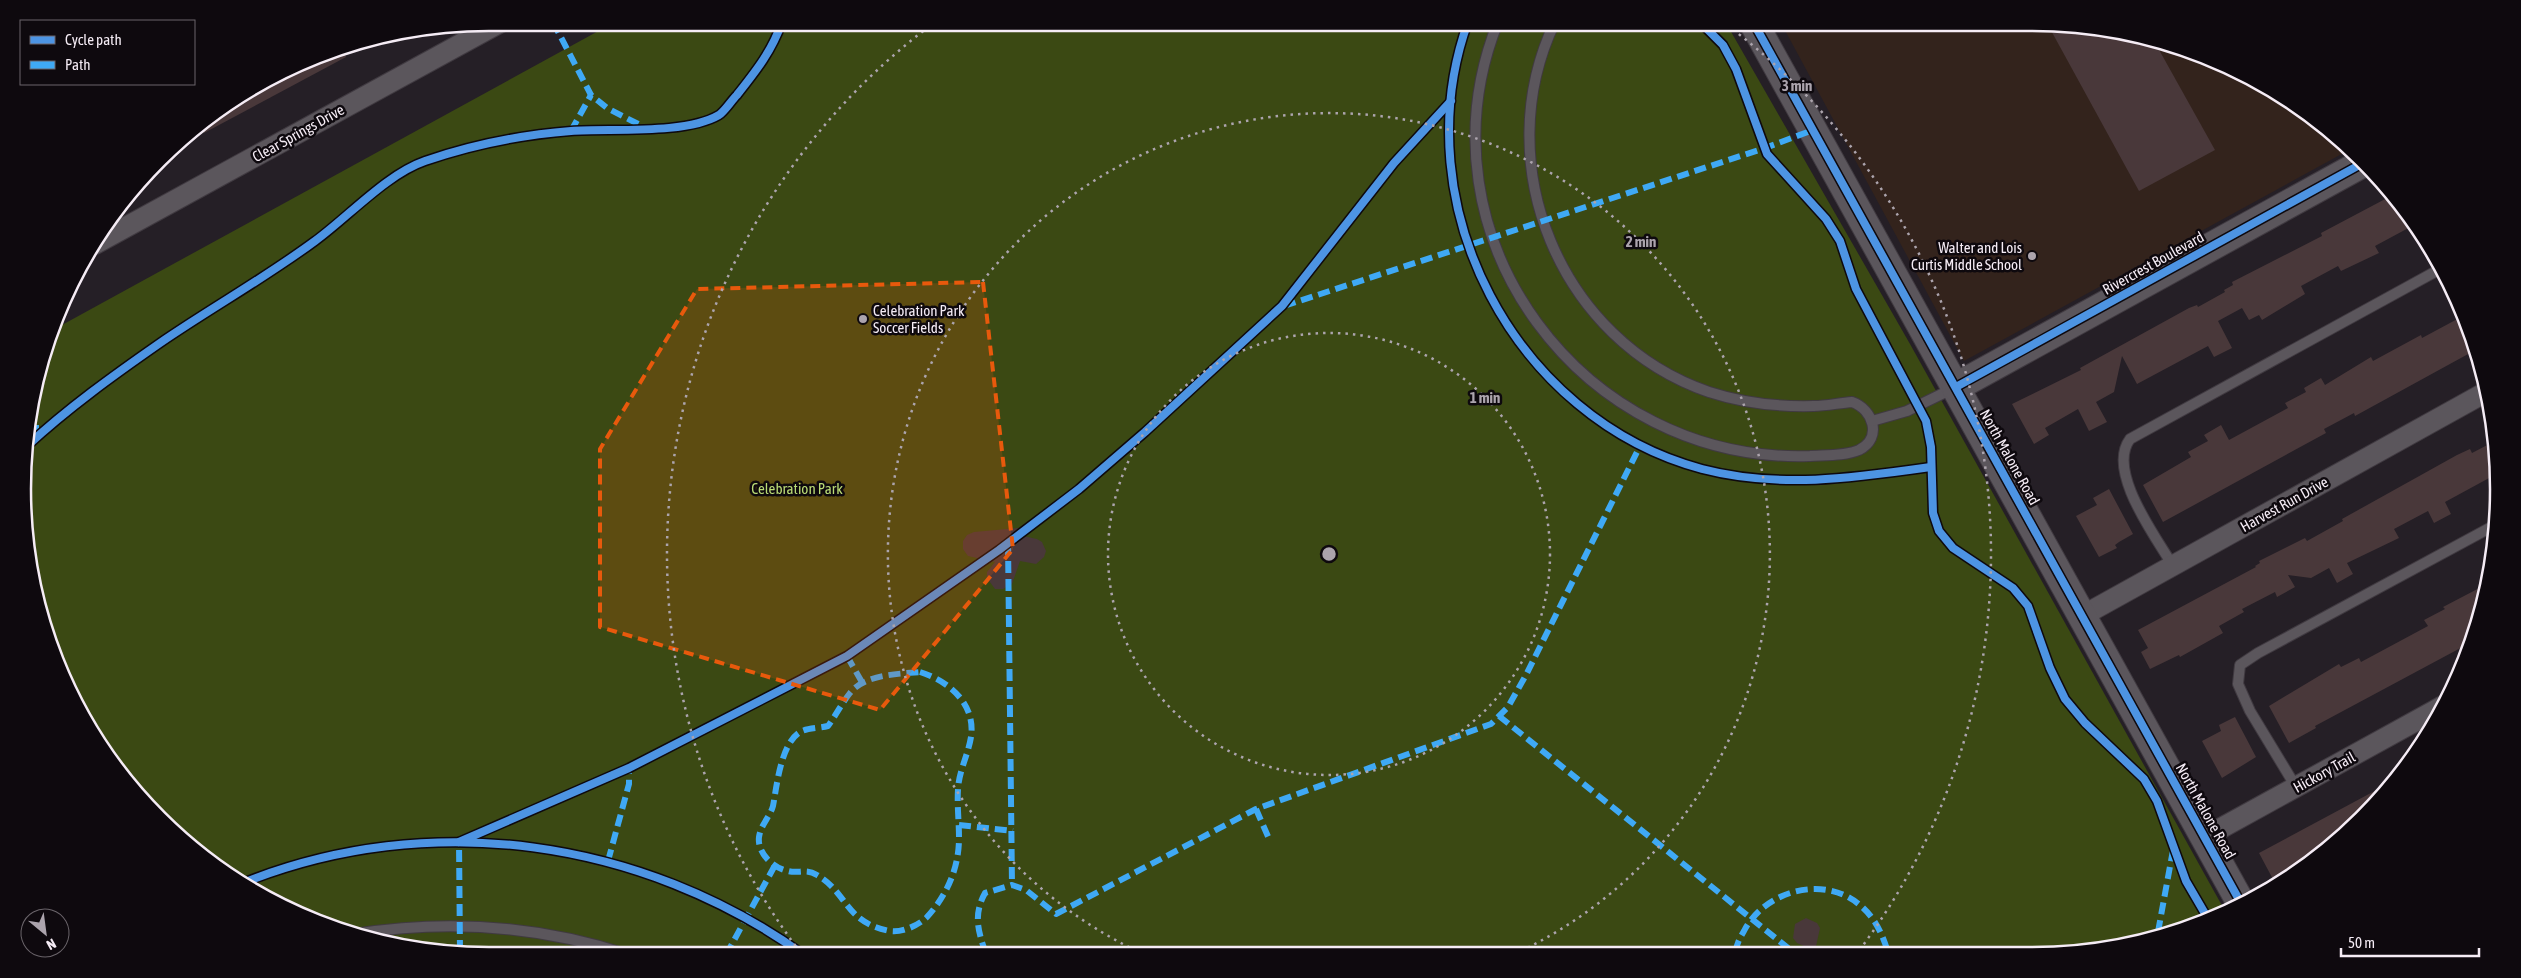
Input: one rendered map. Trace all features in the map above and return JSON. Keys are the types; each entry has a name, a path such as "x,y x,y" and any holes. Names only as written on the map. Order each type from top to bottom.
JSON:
{"street":[{"name":"Clear Springs Drive","path":"106,238 484,31"},
{"name":"North Malone Road","path":"1758,31 2238,898"},
{"name":"Rivercrest Boulevard","path":"1956,387 2357,166"},
{"name":"Harvest Run Drive","path":"2082,616 2480,395"},
{"name":"Hickory Trail","path":"2205,837 2431,713"}],"lane":[{"path":"1495,31 1486,60 1477,119 1479,178 1484,208 1502,264 1515,290 1542,331 1566,360 1609,396 1658,425 1710,445 1738,451 1794,456 1858,450 1870,439 1872,421 1866,409 1852,402 1789,406 1753,402 1709,392 1667,373 1637,354 1616,336 1585,302 1564,272 1552,248 1542,223 1530,169 1529,114 1533,87 1540,60 1551,31"},
{"path":"2173,566 2136,502 2126,477 2122,459 2125,446 2130,439 2435,272"},
{"path":"1872,421 1907,412 1956,387"},
{"path":"2296,787 2250,710 2238,684 2240,665 2258,653 2488,529"},
{"path":"374,932 421,926 494,926 566,937 601,947"}],"highlighted area":[{"path":"983,282 1013,549 880,710 600,627 600,449 697,289"}],"shaded area":[{"name":"Walter and Lois Curtis Middle School","path":"1785,31 2032,31 2092,35 2121,40 2179,56 2234,78 2286,108 2343,153 1964,361"}],"green space":[{"name":"Celebration Park","path":"598,31 1731,31 1910,344 2222,905 2179,922 2121,938 2092,943 2032,947 489,947 429,943 371,931 314,912 287,900 235,870 210,852 165,813 126,768 108,743 78,691 66,664 47,607 35,549 32,519 32,459 35,429 47,371 62,325"}],"building":[{"path":"2052,32 2092,35 2159,50 2215,150 2139,191"},
{"path":"345,55 346,57 204,133 210,126 235,108 287,78"},
{"path":"2386,199 2408,228 2375,246 2379,253 2341,271 2338,266 2301,286 2305,294 2262,320 2259,315 2249,320 2242,308 2218,321 2232,348 2214,357 2208,346 2137,384 2122,356 2114,392 2096,402 2107,422 2089,431 2078,409 2045,428 2049,435 2034,444 2012,404 2081,370 2080,368 2189,308 2197,305 2198,307 2225,292 2224,290 2233,285 2232,282 2322,236 2321,233"},
{"path":"2457,319 2469,354 2355,416 2354,413 2324,429 2326,433 2163,522 2143,485 2191,457 2188,452 2208,441 2204,435 2221,425 2229,440 2288,408 2285,403 2306,392 2304,388 2321,378 2325,385 2371,357 2373,361 2421,335 2422,338"},
{"path":"2488,445 2490,478 2445,502 2451,514 2434,523 2428,511 2394,529 2399,538 2347,563 2353,574 2337,583 2329,568 2311,578 2288,575 2295,587 2277,597 2275,592 2242,609 2244,612 2219,626 2223,633 2180,657 2179,655 2150,669 2141,652 2148,648 2138,630 2256,567 2260,563 2259,561 2305,538 2307,541 2343,521 2342,519 2457,455 2470,449 2472,453"},
{"path":"2109,489 2133,534 2115,545 2117,548 2099,557 2076,516 2097,505 2093,498"},
{"path":"1019,528 1018,535 1042,542 1046,551 1044,557 1036,564 1020,561 1012,584 1003,589 995,589 987,578 987,572 995,562 968,556 963,549 963,541 967,535 974,532"},
{"path":"2478,588 2461,648 2315,726 2316,728 2289,743 2269,706 2339,664 2341,667 2359,658 2361,662 2428,626 2424,620 2445,609 2443,607"},
{"path":"2235,717 2256,757 2222,778 2202,741 2221,731 2219,725"},
{"path":"2377,790 2334,833 2311,852 2272,878 2259,853"},
{"path":"1806,918 1817,923 1820,928 1816,947 1806,947 1797,943 1793,938 1795,924"}],"marked path":[{"path":"558,31 591,95 607,108 644,127"},
{"path":"571,131 591,95"},
{"path":"1284,306 1765,148 1813,130"},
{"path":"35,428 47,428"},
{"path":"984,947 978,916 985,893 1012,885 1026,890 1056,914 1256,809 1491,724 1508,707 1526,675 1640,446"},
{"path":"1008,543 1012,885"},
{"path":"847,656 863,684"},
{"path":"920,672 941,681 950,688 965,704 969,714 971,737 958,789 959,838 957,860 951,881 927,917 920,923 905,930 890,931 875,927 864,921 848,907 827,882 817,875 806,871 788,871 777,867 763,854 759,837 773,806 781,764 789,744 795,736 805,730 828,726 850,693 864,682 883,676 920,672"},
{"path":"1499,716 1787,947"},
{"path":"608,861 629,784 629,768"},
{"path":"1256,809 1270,841"},
{"path":"959,825 1013,831"},
{"path":"460,946 459,842 462,841"},
{"path":"2159,928 2173,850"},
{"path":"730,947 774,867"},
{"path":"1737,947 1744,931 1766,905 1797,891 1814,889 1846,896 1861,906 1878,927 1886,947"}],"cycle path":[{"path":"34,440 75,405 143,355 296,255 382,186 411,167 460,150 534,135 587,130 668,128 687,126 704,121 719,115 726,108 757,69 778,31"},
{"path":"1466,31 1451,92 1450,162 1464,231 1490,295 1528,354 1577,404 1636,443 1702,469 1731,475 1759,479 1816,480 1874,475 1931,467"},
{"path":"1709,31 1723,45 1736,69 1767,154 1826,219 1840,241 1856,289 1926,421 1931,447 1933,513 1939,531 1953,548 2013,588 2028,606 2050,668 2065,699 2085,723 2144,779 2157,801 2186,881 2205,913"},
{"path":"1758,31 2238,898"},
{"path":"459,842 629,768 847,656 999,550 1079,489 1145,432 1282,306 1394,163 1451,101"},
{"path":"1956,387 2357,166"},
{"path":"252,880 314,860 387,846 460,842 533,847 605,861 674,884 741,916 791,947"}],"place":[{"name":"Walter and Lois Curtis Middle School","path":"2032,256"},
{"name":"Celebration Park Soccer Fields","path":"863,319"}]}
